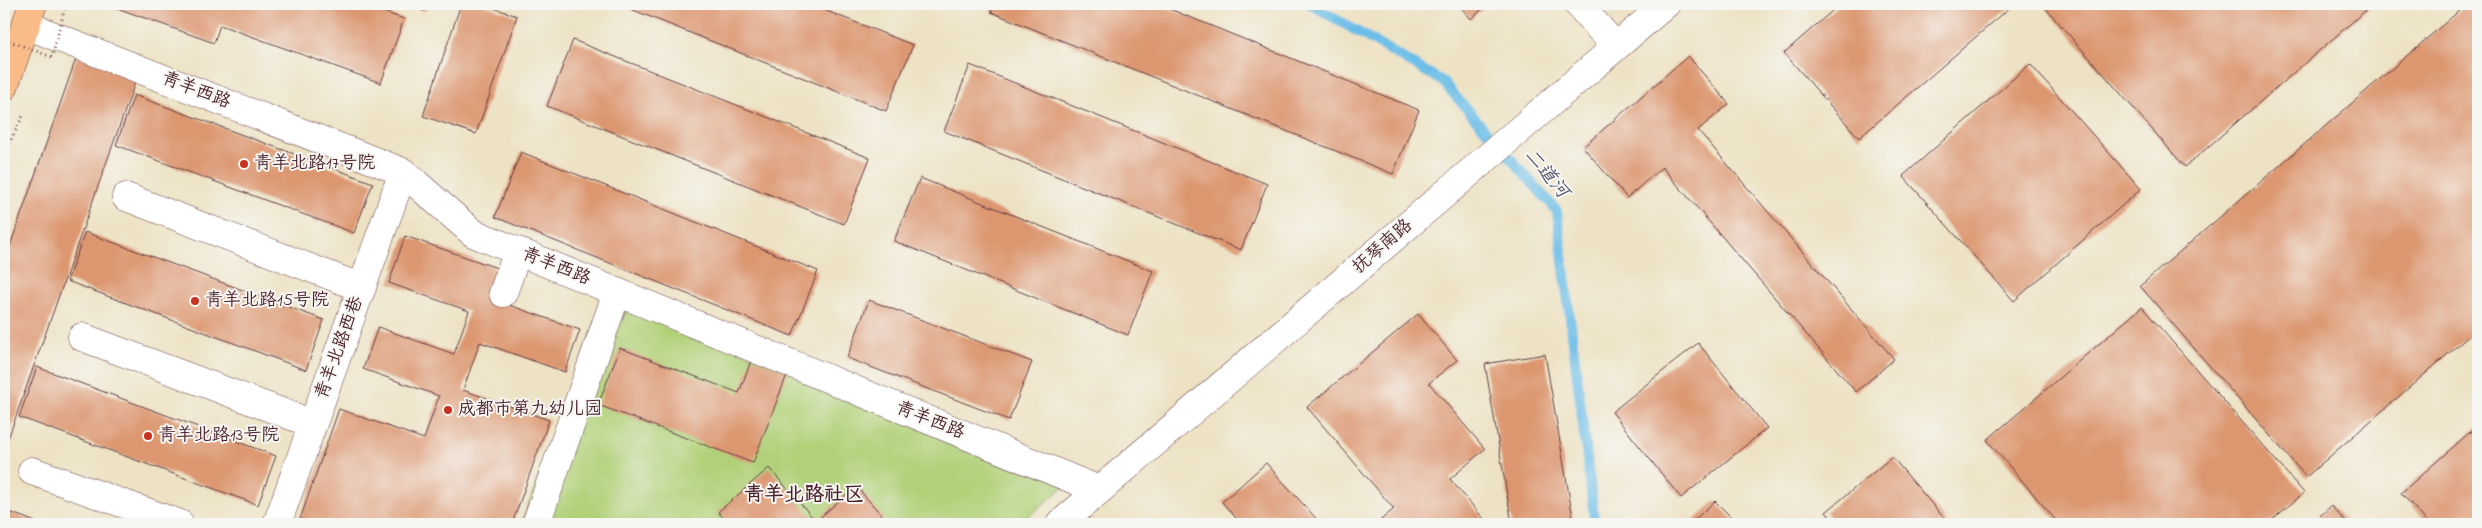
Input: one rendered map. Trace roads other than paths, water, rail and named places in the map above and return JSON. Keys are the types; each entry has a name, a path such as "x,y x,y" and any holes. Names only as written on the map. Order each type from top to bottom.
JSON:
{"main road":[{"path":"4,87 21,22"}],"street":[{"path":"1578,4 1616,47"},
{"name":"抚琴南路","path":"1060,524 1666,4"},
{"name":"青羊西路","path":"21,22 403,172 472,233 1099,490"},
{"name":"青羊北路西巷","path":"277,524 403,172"},
{"path":"126,197 362,288"},
{"path":"503,293 518,251"},
{"path":"536,524 617,292"},
{"path":"82,337 313,424"},
{"path":"32,471 180,524"}],"waterway":[{"name":"二道河","path":"1310,4 1442,81 1557,211 1595,524"}],"place":[{"name":"青羊北路17号院","path":"244,164"},
{"name":"青羊北路15号院","path":"195,301"},
{"name":"成都市第九幼儿园","path":"448,410"},
{"name":"青羊北路13号院","path":"148,436"}],"district":[{"name":"青羊北路社区","path":"804,495"}]}
